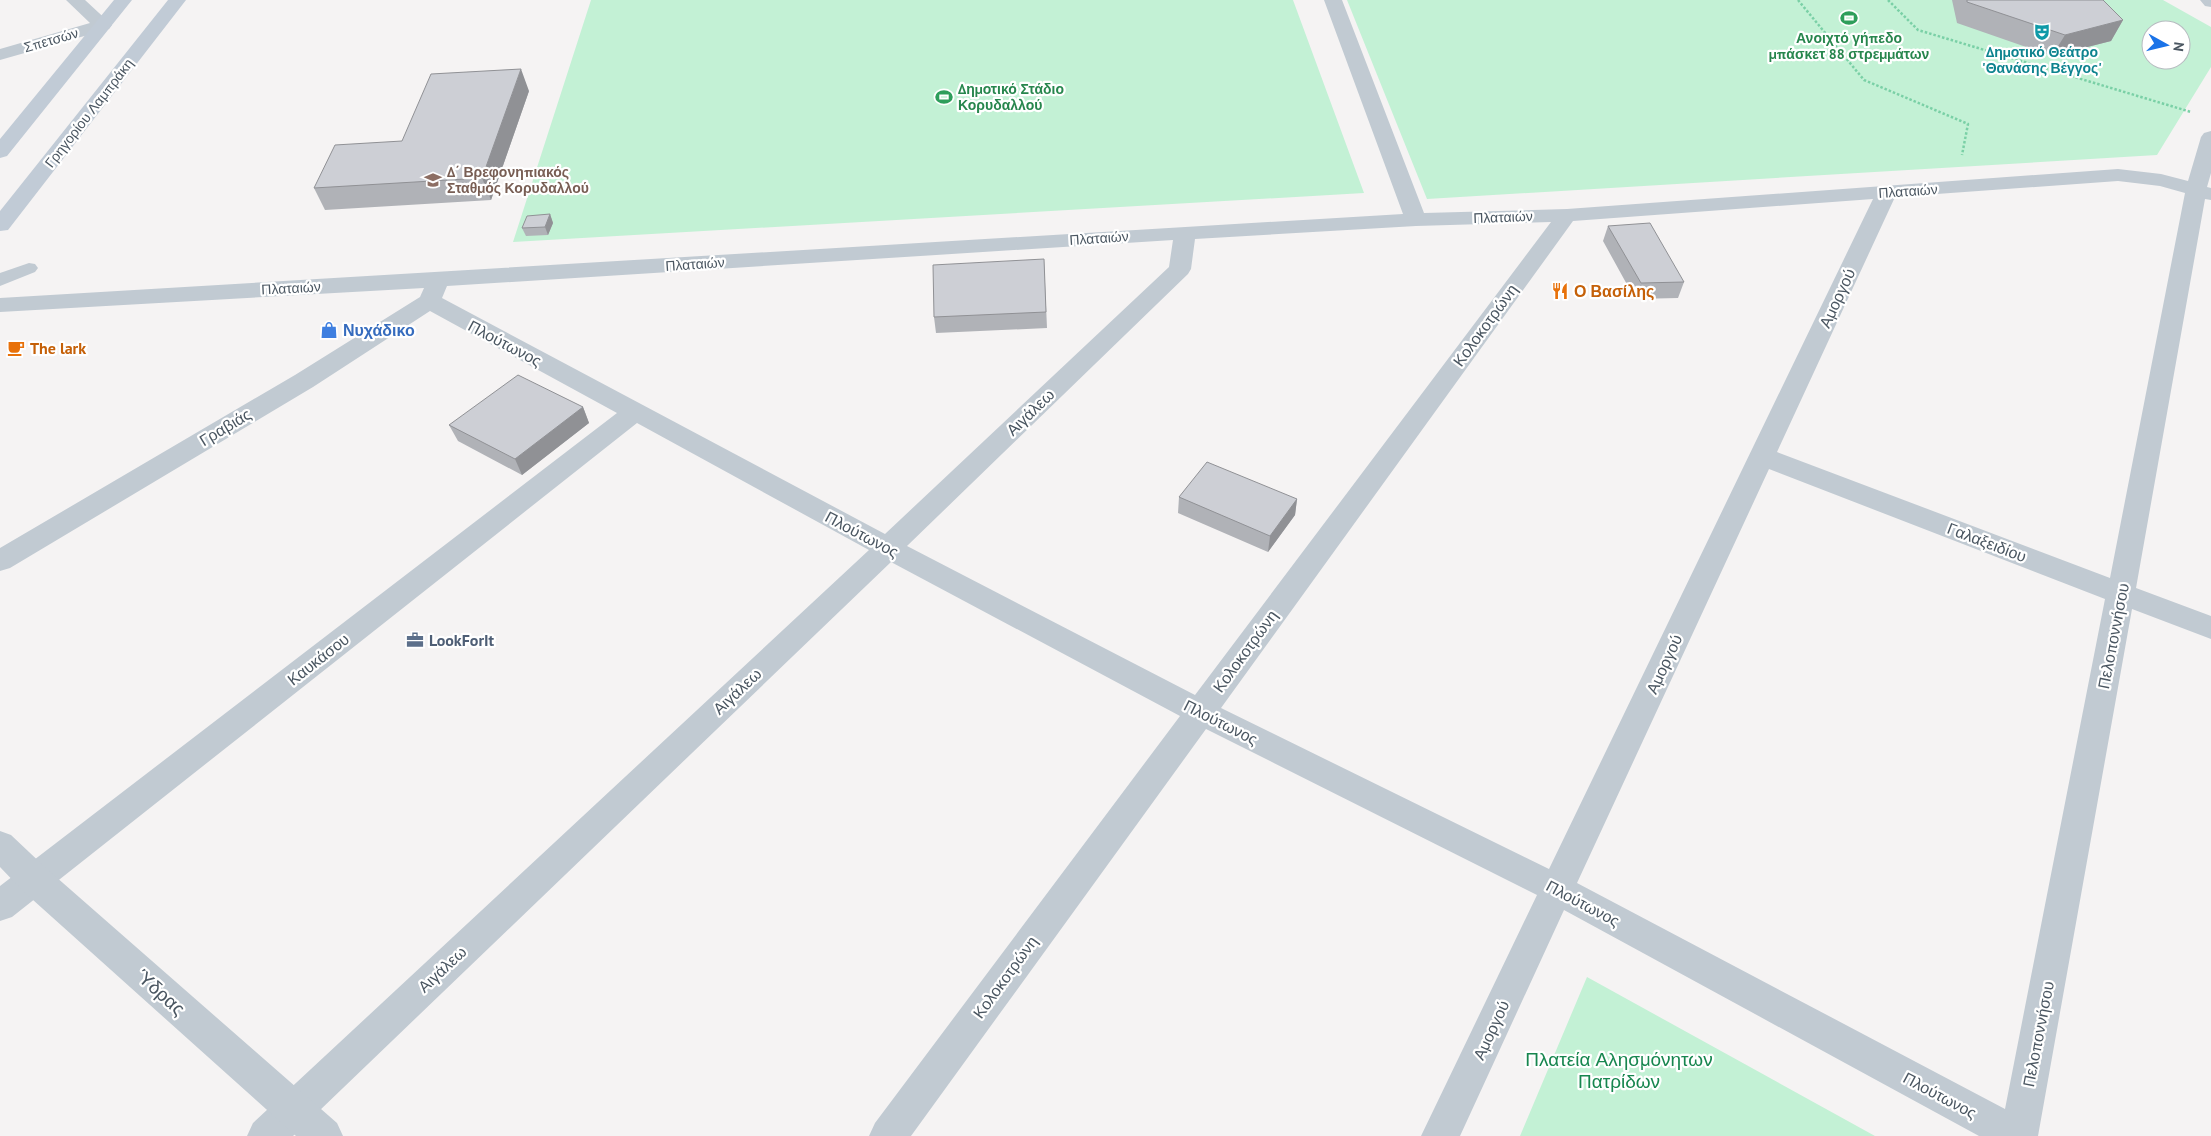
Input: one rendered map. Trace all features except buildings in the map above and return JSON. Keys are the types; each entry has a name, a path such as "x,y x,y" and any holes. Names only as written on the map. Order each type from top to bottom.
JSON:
{"main road":[{"path":"0,152 123,0"},
{"name":"Γρηγορίου Λαμπράκη","path":"0,225 177,0"}],"street":[{"path":"75,0 103,25"},
{"path":"1333,0 1416,220"},
{"name":"Σπετσών","path":"0,55 103,25"},
{"name":"Πελοποννήσου","path":"2018,1136 2121,594 2204,192 2211,137"},
{"name":"Πλαταιών","path":"0,306 434,291 1185,233 1416,220 1567,215 2118,176 2162,180 2204,192"},
{"name":"Αμοργού","path":"1440,1136 1887,192"},
{"name":"Κολοκοτρώνη","path":"888,1136 1567,215"},
{"name":"Αιγάλεω","path":"266,1136 888,548 1180,268 1185,233"},
{"name":"Πλούτωνος","path":"434,291 635,412 888,548 1200,712 1557,889 2018,1136"},
{"name":"Γραβιάς","path":"0,561 304,381 434,291"},
{"name":"Καυκάσου","path":"0,906 635,412"},
{"name":"Γαλαξειδίου","path":"1762,456 2211,628"},
{"name":"Ύδρας","path":"0,845 35,880 324,1136"}],"lane":[{"path":"0,280 29,268"}],"path":[{"path":"1798,0 1864,80 1968,124 1956,187"},
{"path":"1888,0 1918,30 2192,113"}],"green space":[{"name":"Δημοτικό Στάδιο Κορυδαλλού","path":"591,0 1293,0 1364,193 513,242"},
{"path":"1347,0 2163,0 2211,27 2211,67 2157,155 1427,199"},
{"name":"Πλατεία Αλησμόνητων Πατρίδων","path":"1587,977 1875,1136 1520,1136"}],"place":[{"name":"Ανοιχτό γήπεδο μπάσκετ 88 στρεμμάτων","path":"1849,18"},
{"name":"Δημοτικό Θεάτρο 'Θανάσης Βέγγος'","path":"2042,32"},
{"name":"Δημοτικό Στάδιο Κορυδαλλού","path":"944,97"},
{"name":"Δ΄ Βρεφονηπιακός Σταθμός Κορυδαλλού","path":"433,180"},
{"name":"Ο Βασίλης","path":"1560,291"},
{"name":"Νυχάδικο","path":"329,330"},
{"name":"The lark","path":"16,348"},
{"name":"LookForIt","path":"415,640"}]}
